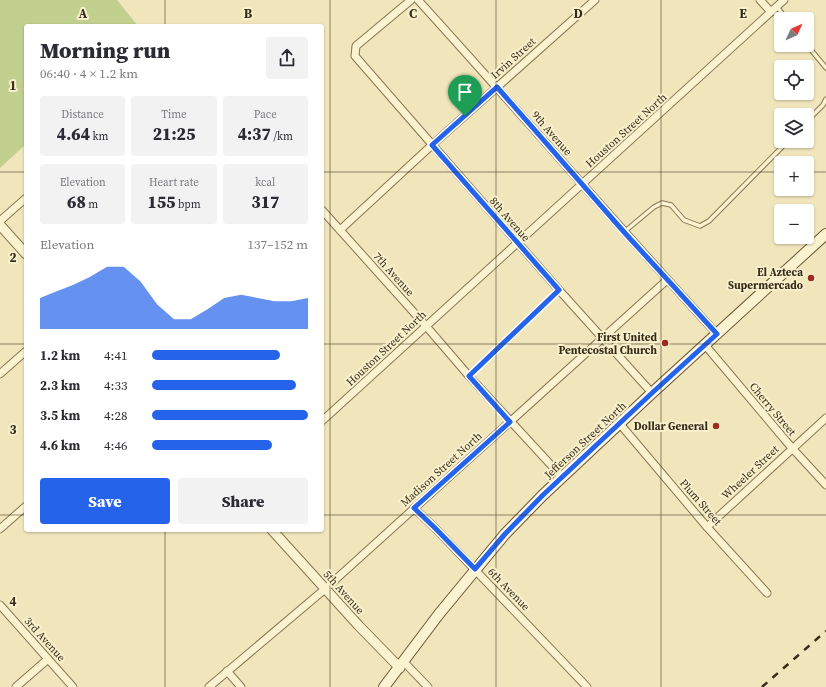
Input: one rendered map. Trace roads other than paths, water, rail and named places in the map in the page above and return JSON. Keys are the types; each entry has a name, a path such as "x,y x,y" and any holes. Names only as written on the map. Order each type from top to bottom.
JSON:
{"main road":[{"name":"Jefferson Street North","path":"384,687 439,614 505,534 562,477 652,393 824,239"}],"street":[{"name":"8th Avenue","path":"411,0 356,46 355,56 517,243 652,393"},
{"name":"9th Avenue","path":"418,0 497,87 624,232 717,334"},
{"name":"Irvin Street","path":"340,230 432,145 595,0"},
{"path":"760,0 771,12"},
{"name":"Houston Street North","path":"324,420 784,0"},
{"path":"0,221 24,200"},
{"name":"7th Avenue","path":"324,212 510,422 562,477"},
{"path":"0,225 24,252"},
{"name":"Madison Street North","path":"209,687 325,589 667,280"},
{"name":"Cherry Street","path":"705,345 792,448 826,485"},
{"path":"0,374 24,353"},
{"name":"Wheeler Street","path":"707,527 826,418"},
{"name":"Plum Street","path":"620,424 707,527 767,593"},
{"path":"0,529 24,508"},
{"name":"6th Avenue","path":"414,508 475,569 587,687"},
{"name":"5th Avenue","path":"274,532 325,589 402,665 428,687"},
{"name":"3rd Avenue","path":"0,605 73,687"},
{"path":"16,687 48,659"},
{"path":"227,671 241,687"}],"lane":[{"path":"777,7 781,12"},
{"path":"813,52 826,68"},
{"path":"814,115 823,105 826,99"},
{"path":"624,232 654,206 662,203 671,206 684,220 700,226 709,221 781,148"},
{"path":"469,376 559,290"}],"railway":[{"path":"762,687 826,631"}],"place":[{"name":"El Azteca Supermercado","path":"811,278"},
{"name":"First United Pentecostal Church","path":"665,343"},
{"name":"Dollar General","path":"716,426"}]}
